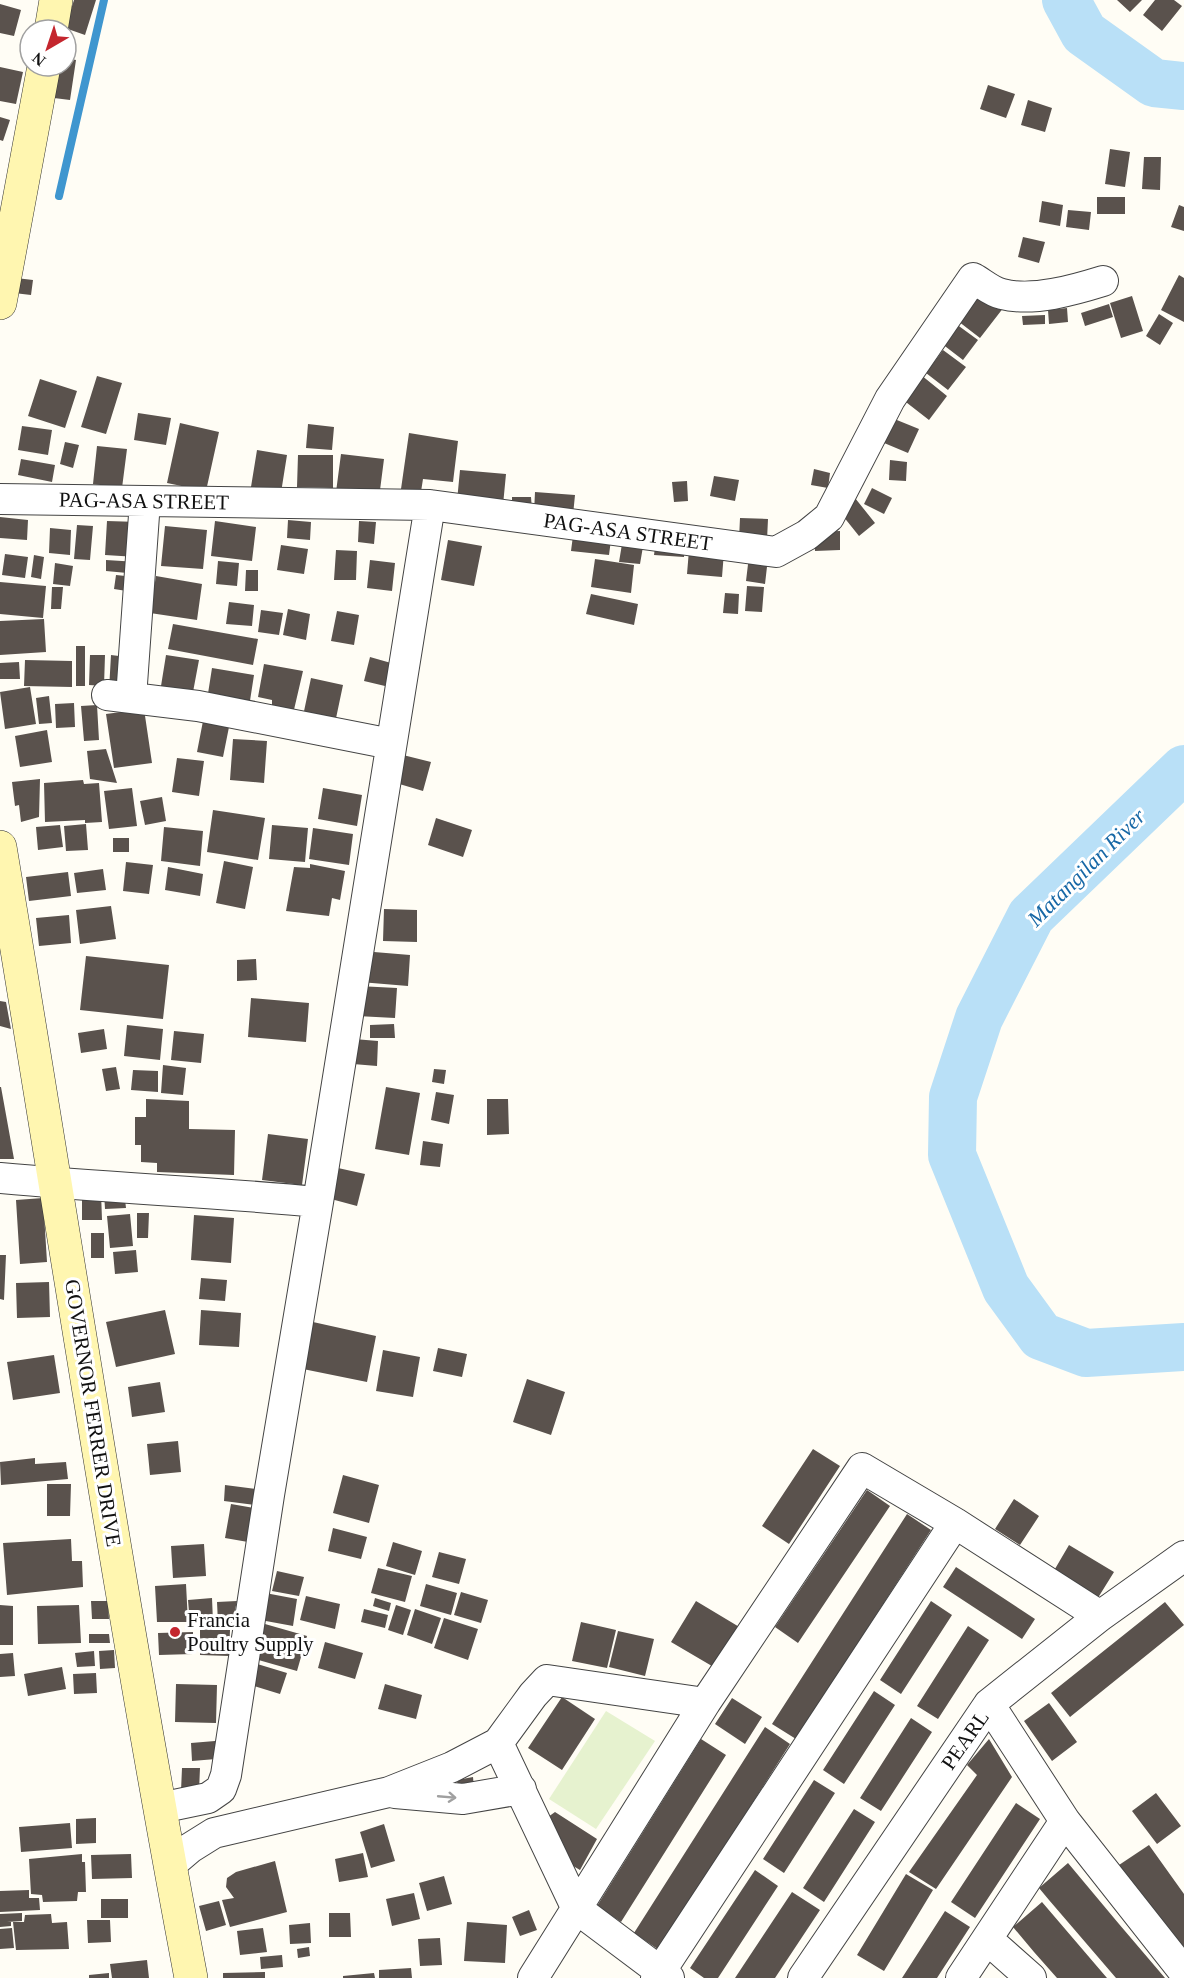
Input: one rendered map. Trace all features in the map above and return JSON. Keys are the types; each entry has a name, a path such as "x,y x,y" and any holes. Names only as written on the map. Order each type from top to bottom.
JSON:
{"main road":[{"path":"53,18 56,0"},
{"path":"0,303 42,78"},
{"name":"GOVERNOR FERRER DRIVE","path":"0,847 106,1494 191,1978"}],"street":[{"name":"PAG-ASA STREET","path":"0,499 430,505 776,552 807,536 830,517 890,399 973,278 1000,294 1020,296 1065,293 1103,281"},
{"path":"145,501 119,696 198,706 391,744"},
{"path":"160,1808 208,1798 221,1789 226,1775 269,1495 430,505"},
{"path":"0,1178 318,1202"},
{"path":"533,1978 705,1703 862,1467 955,1523 1100,1616"},
{"path":"498,1743 577,1909 662,1976 955,1523"},
{"name":"PEARL","path":"806,1977 989,1704 1100,1616 1184,1556"},
{"path":"170,1865 190,1848 214,1833 389,1792 452,1767 498,1743 533,1695 547,1680 705,1703"},
{"path":"989,1704 1065,1821 1184,1972"},
{"path":"389,1792 463,1799 521,1789"},
{"path":"961,1978 1065,1821"},
{"path":"987,1939 1031,1978"}],"green space":[{"path":"606,1711 655,1741 596,1829 549,1799"}],"building":[{"path":"74,0 96,0 85,35 78,33 78,18 68,18"},
{"path":"1117,0 1142,0 1130,12"},
{"path":"1155,0 1174,0 1182,6 1162,31 1143,15"},
{"path":"0,4 21,10 14,36 0,33"},
{"path":"0,67 18,71 18,78 22,78 16,104 0,101"},
{"path":"58,78 73,78 70,100 54,98"},
{"path":"988,85 1015,94 1006,118 980,109"},
{"path":"1028,100 1052,108 1045,132 1021,125"},
{"path":"0,117 10,120 3,141 0,140"},
{"path":"1110,149 1130,152 1125,187 1105,184"},
{"path":"1144,157 1161,157 1160,190 1142,189"},
{"path":"1097,197 1125,197 1125,214 1097,214"},
{"path":"1042,201 1063,205 1060,226 1039,222"},
{"path":"1179,205 1184,207 1184,231 1171,227"},
{"path":"1068,210 1091,212 1089,230 1066,227"},
{"path":"1023,237 1045,242 1039,263 1018,257"},
{"path":"1179,275 1184,278 1184,322 1161,310"},
{"path":"16,278 33,280 31,295 14,293"},
{"path":"977,287 1004,307 980,338 954,318"},
{"path":"1132,296 1143,331 1121,338 1110,303"},
{"path":"1109,304 1113,317 1085,326 1081,313"},
{"path":"1067,308 1068,322 1049,324 1048,310"},
{"path":"1159,314 1173,323 1160,345 1146,336"},
{"path":"1045,315 1045,324 1023,325 1022,316"},
{"path":"952,321 978,340 963,360 937,340"},
{"path":"943,350 966,367 948,390 926,373"},
{"path":"921,375 947,396 929,420 902,399"},
{"path":"97,376 122,383 106,434 81,427"},
{"path":"40,379 77,391 65,428 28,416"},
{"path":"138,413 171,418 166,445 134,440"},
{"path":"887,416 919,429 908,453 877,440"},
{"path":"180,423 219,432 206,491 167,483"},
{"path":"308,424 334,427 332,450 306,448"},
{"path":"22,426 52,430 48,455 18,450"},
{"path":"409,433 458,441 453,482 423,479 420,498 400,496"},
{"path":"65,442 79,445 73,468 60,464"},
{"path":"97,446 127,449 122,488 93,484"},
{"path":"257,450 287,455 280,499 250,493"},
{"path":"341,454 384,459 379,498 336,492"},
{"path":"298,455 333,455 333,488 297,487"},
{"path":"21,459 55,465 52,482 18,475"},
{"path":"890,460 907,462 906,481 889,480"},
{"path":"814,469 830,473 828,488 811,485"},
{"path":"460,470 506,474 503,505 457,501"},
{"path":"714,476 739,480 735,501 710,496"},
{"path":"687,481 688,501 674,502 672,482"},
{"path":"872,488 892,498 884,514 864,504"},
{"path":"535,492 575,495 573,515 534,513"},
{"path":"512,497 531,497 532,510 512,510"},
{"path":"855,498 875,523 859,536 839,511"},
{"path":"0,517 28,520 27,540 0,538"},
{"path":"740,518 768,519 767,540 739,539"},
{"path":"288,520 311,522 310,540 287,538"},
{"path":"107,521 139,522 137,557 105,555"},
{"path":"215,521 256,527 252,561 211,556"},
{"path":"359,521 376,522 374,544 358,542"},
{"path":"77,525 93,526 90,560 74,559"},
{"path":"165,526 207,530 203,569 161,566"},
{"path":"50,528 71,530 70,555 49,553"},
{"path":"574,528 612,532 609,555 571,551"},
{"path":"840,531 840,550 815,551 814,532"},
{"path":"624,532 645,535 640,564 619,562"},
{"path":"448,540 482,546 474,586 441,580"},
{"path":"656,540 685,543 684,557 654,555"},
{"path":"281,545 308,549 304,574 277,570"},
{"path":"336,550 357,551 356,580 334,580"},
{"path":"689,550 724,552 722,577 687,574"},
{"path":"5,554 28,557 25,578 2,575"},
{"path":"34,555 44,557 41,579 31,577"},
{"path":"749,556 768,558 765,584 746,581"},
{"path":"595,559 634,565 631,593 591,587"},
{"path":"106,560 138,562 138,574 106,571"},
{"path":"370,560 395,563 392,591 367,588"},
{"path":"218,561 239,563 237,586 216,584"},
{"path":"55,563 73,566 70,586 53,584"},
{"path":"246,570 258,570 258,591 245,591"},
{"path":"116,575 135,577 133,592 114,589"},
{"path":"156,576 202,584 197,620 150,613"},
{"path":"0,582 46,586 43,618 0,614"},
{"path":"747,586 764,587 762,612 745,611"},
{"path":"52,587 63,587 61,609 51,609"},
{"path":"725,593 739,594 738,614 723,613"},
{"path":"591,594 638,604 634,625 586,614"},
{"path":"229,602 254,605 252,626 226,624"},
{"path":"288,609 310,614 306,640 283,635"},
{"path":"261,610 283,613 279,635 258,632"},
{"path":"337,611 359,615 354,645 331,641"},
{"path":"44,619 46,652 0,655 0,621"},
{"path":"173,624 258,639 253,665 168,649"},
{"path":"76,646 85,646 85,686 76,686"},
{"path":"90,655 105,655 104,686 89,685"},
{"path":"111,655 127,657 124,691 109,690"},
{"path":"166,655 199,660 193,692 161,686"},
{"path":"370,657 391,663 385,686 364,681"},
{"path":"25,660 72,661 72,687 24,686"},
{"path":"19,662 20,679 0,679 0,663"},
{"path":"264,664 303,671 293,714 272,710 272,700 258,697"},
{"path":"212,668 254,675 249,707 207,700"},
{"path":"311,678 343,685 335,723 303,716"},
{"path":"30,687 36,724 5,729 0,692"},
{"path":"49,696 52,723 39,724 36,698"},
{"path":"74,703 75,727 56,728 55,704"},
{"path":"97,705 99,740 84,741 81,706"},
{"path":"144,709 152,763 114,768 106,714"},
{"path":"203,721 229,727 223,757 197,752"},
{"path":"47,730 52,762 20,767 15,736"},
{"path":"233,739 267,741 264,783 230,780"},
{"path":"106,749 117,783 90,779 87,751"},
{"path":"403,755 431,762 423,791 396,783"},
{"path":"177,758 204,761 199,796 172,792"},
{"path":"40,779 39,817 21,822 19,805 15,806 12,782"},
{"path":"83,780 84,784 99,783 102,822 85,823 85,820 45,822 44,783"},
{"path":"132,788 137,826 109,829 104,791"},
{"path":"323,788 362,795 357,826 318,819"},
{"path":"162,797 166,821 145,825 140,801"},
{"path":"213,810 265,818 258,860 207,852"},
{"path":"436,818 472,830 463,857 428,845"},
{"path":"86,824 88,850 66,851 64,826"},
{"path":"60,825 63,847 38,850 36,827"},
{"path":"272,825 308,828 305,862 269,859"},
{"path":"164,827 203,831 200,866 161,861"},
{"path":"313,828 353,834 349,865 309,859"},
{"path":"113,838 129,838 129,852 113,852"},
{"path":"224,861 253,867 245,909 216,903"},
{"path":"126,862 153,865 149,894 123,891"},
{"path":"310,864 345,871 340,900 332,898 329,916 286,911 294,867 310,868"},
{"path":"168,867 203,874 200,896 165,890"},
{"path":"103,869 106,890 77,893 74,873"},
{"path":"68,872 71,896 29,901 26,877"},
{"path":"111,906 116,939 80,944 76,910"},
{"path":"384,909 417,910 417,942 383,941"},
{"path":"69,915 71,943 39,946 36,918"},
{"path":"362,951 410,955 408,986 360,982"},
{"path":"86,956 169,965 163,1019 80,1010"},
{"path":"256,959 257,980 237,981 237,960"},
{"path":"358,986 397,988 395,1018 357,1016"},
{"path":"251,998 309,1003 306,1042 248,1037"},
{"path":"0,1001 6,1002 11,1029 0,1026"},
{"path":"394,1024 395,1038 370,1038 370,1025"},
{"path":"127,1025 163,1029 160,1060 124,1056"},
{"path":"104,1029 107,1049 81,1053 78,1033"},
{"path":"174,1031 204,1034 201,1063 171,1060"},
{"path":"354,1039 378,1041 377,1066 353,1064"},
{"path":"163,1065 186,1068 183,1095 161,1093"},
{"path":"116,1067 120,1089 106,1091 102,1069"},
{"path":"434,1069 446,1070 444,1084 432,1082"},
{"path":"133,1070 158,1071 158,1092 131,1090"},
{"path":"1,1087 14,1159 0,1159"},
{"path":"386,1087 420,1093 409,1155 375,1149"},
{"path":"436,1092 454,1095 449,1124 431,1120"},
{"path":"146,1099 189,1101 189,1129 235,1130 234,1175 157,1172 157,1163 141,1162 141,1145 135,1145 135,1117 146,1117"},
{"path":"487,1099 508,1099 509,1134 487,1135"},
{"path":"268,1134 308,1139 302,1185 262,1180"},
{"path":"423,1141 443,1144 440,1167 420,1165"},
{"path":"338,1168 365,1174 357,1206 331,1199"},
{"path":"124,1191 126,1208 105,1209 104,1192"},
{"path":"101,1192 102,1220 82,1220 82,1193"},
{"path":"43,1198 47,1262 20,1264 16,1200"},
{"path":"137,1213 149,1213 148,1238 137,1238"},
{"path":"130,1214 133,1246 110,1248 107,1216"},
{"path":"194,1215 234,1218 231,1263 191,1260"},
{"path":"91,1233 104,1233 104,1258 91,1258"},
{"path":"136,1250 138,1272 115,1274 113,1252"},
{"path":"0,1255 6,1255 4,1300 0,1299"},
{"path":"201,1278 227,1280 225,1301 199,1299"},
{"path":"49,1282 50,1317 17,1318 16,1283"},
{"path":"165,1310 175,1354 116,1367 106,1322"},
{"path":"201,1310 241,1313 239,1347 199,1345"},
{"path":"313,1322 376,1336 367,1382 303,1369"},
{"path":"438,1348 467,1354 462,1377 433,1371"},
{"path":"383,1350 420,1357 413,1397 376,1391"},
{"path":"54,1355 60,1393 13,1400 7,1362"},
{"path":"527,1379 565,1392 551,1435 513,1422"},
{"path":"160,1382 165,1412 132,1417 128,1387"},
{"path":"178,1441 181,1472 150,1475 147,1444"},
{"path":"813,1449 840,1466 789,1544 762,1526"},
{"path":"35,1458 35,1464 66,1462 68,1479 1,1485 0,1462"},
{"path":"343,1475 379,1485 369,1523 333,1513"},
{"path":"47,1484 71,1484 70,1516 47,1516"},
{"path":"225,1485 257,1489 255,1505 224,1501"},
{"path":"867,1490 890,1506 798,1643 775,1627"},
{"path":"1014,1499 1039,1516 1020,1545 995,1529"},
{"path":"231,1504 254,1508 248,1542 225,1538"},
{"path":"907,1514 931,1530 796,1739 772,1724"},
{"path":"333,1528 367,1537 361,1559 328,1551"},
{"path":"71,1539 72,1561 82,1561 83,1587 7,1595 3,1543"},
{"path":"393,1542 422,1551 415,1575 386,1566"},
{"path":"204,1544 206,1576 173,1578 171,1546"},
{"path":"1069,1545 1114,1572 1096,1601 1052,1574"},
{"path":"439,1552 466,1559 459,1584 432,1577"},
{"path":"956,1567 1035,1619 1022,1639 943,1587"},
{"path":"378,1568 412,1576 405,1602 371,1593"},
{"path":"277,1571 304,1577 299,1596 272,1591"},
{"path":"186,1584 188,1622 157,1622 155,1586"},
{"path":"426,1584 457,1593 451,1615 420,1606"},
{"path":"260,1592 297,1599 293,1626 255,1619"},
{"path":"461,1592 488,1600 481,1623 454,1615"},
{"path":"306,1596 340,1604 335,1629 300,1620"},
{"path":"212,1598 213,1622 190,1624 188,1600"},
{"path":"375,1598 391,1603 389,1611 373,1606"},
{"path":"91,1601 108,1601 109,1619 92,1619"},
{"path":"237,1601 232,1623 218,1623 217,1602"},
{"path":"696,1601 741,1628 717,1669 671,1642"},
{"path":"931,1601 952,1615 901,1694 880,1680"},
{"path":"1165,1602 1184,1625 1070,1717 1051,1693"},
{"path":"0,1605 13,1606 13,1645 0,1645"},
{"path":"79,1605 81,1643 38,1644 37,1606"},
{"path":"396,1605 411,1610 403,1635 388,1630"},
{"path":"364,1609 388,1615 385,1628 361,1622"},
{"path":"415,1609 441,1618 432,1644 407,1635"},
{"path":"444,1618 478,1629 468,1660 434,1648"},
{"path":"581,1622 616,1630 607,1668 572,1661"},
{"path":"265,1624 307,1636 297,1671 255,1659"},
{"path":"968,1626 989,1640 938,1719 917,1706"},
{"path":"200,1629 230,1630 229,1656 200,1655"},
{"path":"618,1631 654,1639 645,1676 609,1667"},
{"path":"193,1632 193,1654 159,1655 158,1633"},
{"path":"89,1634 109,1634 110,1643 89,1643"},
{"path":"325,1642 363,1653 355,1679 318,1668"},
{"path":"114,1650 115,1668 100,1669 99,1651"},
{"path":"94,1651 95,1666 77,1667 75,1653"},
{"path":"13,1653 15,1676 0,1677 0,1654"},
{"path":"254,1663 287,1673 280,1694 247,1684"},
{"path":"62,1667 66,1689 28,1696 24,1674"},
{"path":"96,1673 97,1693 74,1694 73,1674"},
{"path":"176,1684 217,1685 216,1723 175,1722"},
{"path":"385,1684 422,1695 416,1719 378,1709"},
{"path":"874,1691 895,1705 844,1784 823,1770"},
{"path":"562,1697 595,1719 562,1770 528,1748"},
{"path":"732,1698 762,1717 745,1744 715,1724"},
{"path":"1049,1703 1077,1742 1052,1761 1024,1721"},
{"path":"911,1718 932,1732 881,1811 860,1798"},
{"path":"765,1727 790,1744 659,1950 634,1933"},
{"path":"701,1739 726,1755 621,1922 597,1906"},
{"path":"989,1739 1012,1777 936,1889 909,1872 977,1775 967,1765"},
{"path":"215,1741 216,1759 192,1761 191,1743"},
{"path":"182,1768 200,1768 199,1791 181,1791"},
{"path":"473,1777 474,1788 458,1790 457,1780"},
{"path":"814,1780 835,1793 784,1873 763,1859"},
{"path":"1156,1793 1181,1826 1157,1844 1132,1811"},
{"path":"1016,1803 1040,1819 975,1918 951,1902"},
{"path":"854,1809 875,1822 824,1902 803,1888"},
{"path":"555,1812 597,1839 580,1870 563,1860 548,1817"},
{"path":"96,1818 96,1843 76,1844 76,1819"},
{"path":"70,1823 72,1848 21,1852 19,1827"},
{"path":"384,1824 395,1861 371,1868 360,1832"},
{"path":"1149,1845 1184,1894 1184,1956 1119,1865"},
{"path":"363,1853 368,1877 339,1882 335,1859"},
{"path":"82,1854 82,1862 85,1862 86,1892 78,1892 77,1901 43,1902 42,1895 31,1894 29,1859"},
{"path":"131,1854 132,1878 92,1879 91,1855"},
{"path":"275,1861 287,1912 230,1927 222,1900 234,1898 226,1887 227,1878 236,1872"},
{"path":"1068,1863 1165,1978 1116,1978 1049,1900 1039,1888"},
{"path":"755,1870 778,1886 718,1978 704,1978 690,1968"},
{"path":"906,1874 933,1890 884,1971 857,1955"},
{"path":"444,1876 452,1904 427,1911 419,1883"},
{"path":"29,1890 29,1898 39,1898 40,1910 0,1912 0,1891"},
{"path":"792,1892 820,1910 775,1978 735,1978"},
{"path":"414,1893 420,1919 392,1926 386,1899"},
{"path":"101,1899 128,1899 128,1918 101,1918"},
{"path":"219,1901 226,1925 206,1931 199,1906"},
{"path":"1042,1902 1107,1978 1057,1978 1034,1952 1013,1927"},
{"path":"529,1910 537,1930 520,1936 512,1917"},
{"path":"945,1911 970,1927 937,1978 902,1978"},
{"path":"22,1913 22,1921 7,1922 11,1922 11,1926 0,1927 0,1914"},
{"path":"329,1913 350,1913 351,1937 329,1937"},
{"path":"51,1914 52,1923 67,1922 69,1949 16,1950 13,1922 24,1922 25,1915"},
{"path":"87,1920 110,1920 111,1942 88,1943"},
{"path":"467,1922 507,1925 505,1963 464,1961"},
{"path":"310,1923 311,1943 290,1944 289,1925"},
{"path":"12,1928 14,1948 0,1949 0,1929"},
{"path":"263,1928 267,1952 240,1955 237,1931"},
{"path":"440,1938 442,1965 420,1966 418,1939"},
{"path":"309,1947 310,1956 298,1958 297,1949"},
{"path":"282,1955 283,1967 261,1969 260,1957"},
{"path":"147,1960 149,1978 112,1978 110,1964"},
{"path":"411,1968 412,1978 379,1978 379,1970"},
{"path":"265,1972 265,1978 223,1978 223,1973"},
{"path":"109,1973 109,1978 89,1978 89,1975"},
{"path":"374,1973 375,1978 343,1978 343,1976"}],"waterway":[{"path":"59,196 104,0"},
{"name":"Matangilan River","path":"1066,0 1084,33 1154,83 1184,86"},
{"name":"Matangilan River","path":"1184,769 1031,916 979,1018 953,1097 952,1155 1006,1288 1041,1336 1086,1353 1184,1347"}],"place":[{"name":"Francia Poultry Supply","path":"175,1632"}]}
